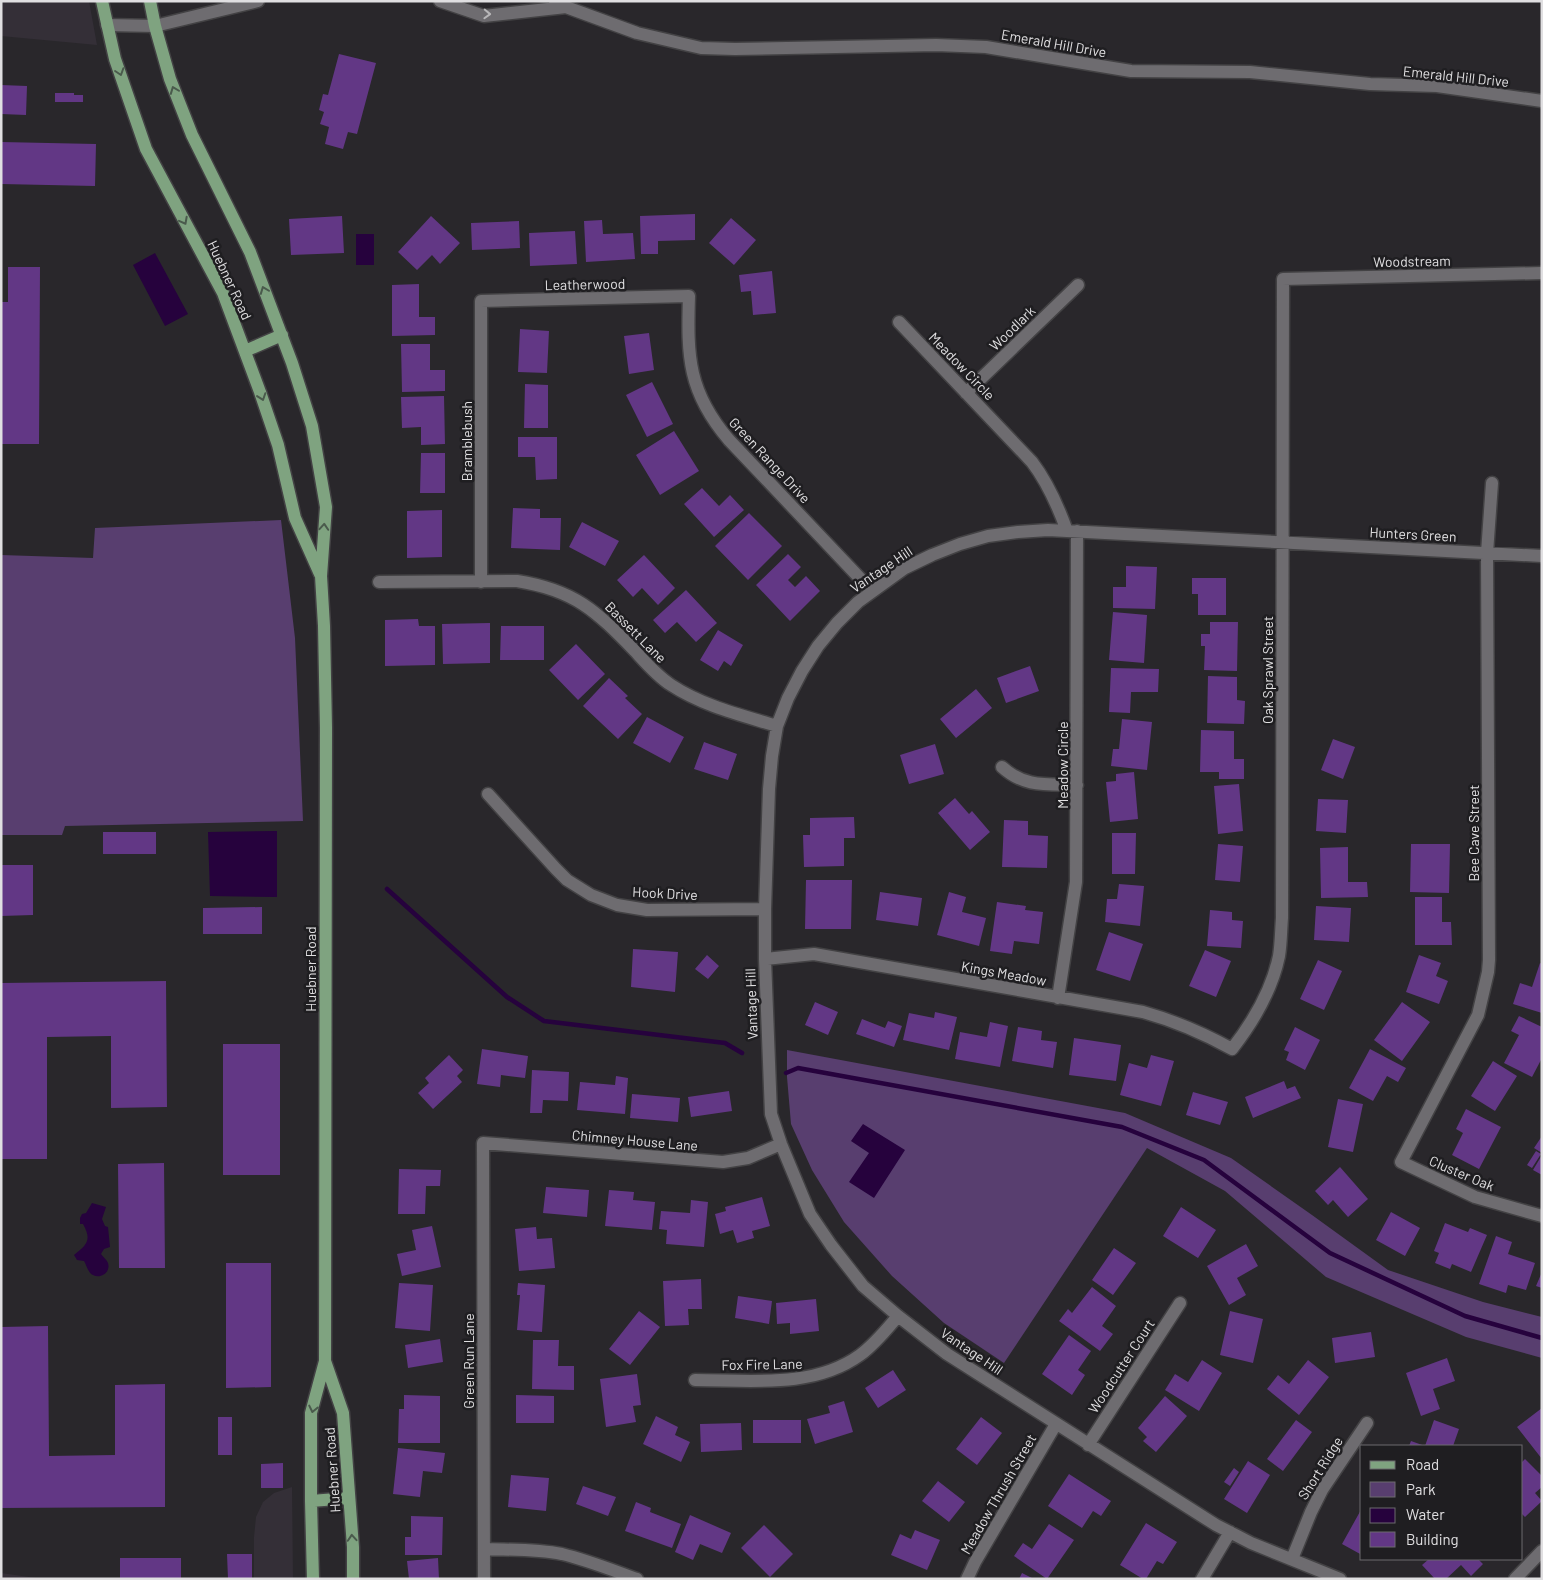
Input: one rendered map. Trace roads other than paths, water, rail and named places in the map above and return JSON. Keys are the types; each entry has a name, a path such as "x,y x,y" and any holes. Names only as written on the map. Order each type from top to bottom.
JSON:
{"main road":[{"name":"Huebner Road","path":"102,1 115,59 146,149 223,293 278,444 295,518 320,576"},
{"name":"Huebner Road","path":"150,1 170,79 192,135 250,252 282,335 312,426 326,507 320,576 324,626 326,728 325,1361 311,1413 313,1579"},
{"path":"245,351 282,335"},
{"name":"Huebner Road","path":"325,1361 343,1413 354,1579"},
{"path":"311,1501 349,1498"}],"street":[{"path":"107,26 155,26 258,1"},
{"name":"Emerald Hill Drive","path":"440,1 484,16 560,4 637,33 701,48 936,45 986,47 1131,72 1250,72 1370,84 1437,86 1542,101"},
{"name":"Woodstream","path":"1283,279 1542,273"},
{"name":"Oak Sprawl Street","path":"1232,1048 1255,1016 1273,976 1279,955 1282,918 1283,279"},
{"name":"Woodlark","path":"966,393 1078,285"},
{"name":"Leatherwood","path":"481,301 689,296"},
{"name":"Green Range Drive","path":"689,296 687,337 691,369 702,400 710,414 729,440 872,591"},
{"name":"Bramblebush","path":"481,301 481,582"},
{"name":"Meadow Circle","path":"899,322 1042,474 1072,531 1077,785 1076,882 1058,998"},
{"name":"Bee Cave Street","path":"1401,1162 1478,1015 1488,972 1487,553 1492,483"},
{"name":"Vantage Hill","path":"1283,542 1048,530 988,536 932,554 905,568 858,602 837,623 818,646 788,698 777,726 772,756 765,910 771,1114 781,1144 810,1214 862,1286 898,1316 947,1354 1216,1525 1251,1543 1340,1579"},
{"name":"Hunters Green","path":"1283,542 1542,556"},
{"name":"Bassett Lane","path":"379,582 517,581 532,583 562,592 589,607 601,617 658,675 670,684 711,705 777,726"},
{"path":"1002,767 1012,776 1029,784 1077,785"},
{"name":"Hook Drive","path":"488,794 567,880 591,895 617,904 647,910 765,910"},
{"name":"Kings Meadow","path":"765,959 814,954 1143,1012 1174,1021 1232,1048"},
{"name":"Chimney House Lane","path":"483,1143 724,1162 748,1158 781,1144"},
{"name":"Green Run Lane","path":"483,1143 484,1579"},
{"name":"Cluster Oak","path":"1401,1162 1475,1198 1542,1216"},
{"name":"Woodcutter Court","path":"1088,1445 1180,1303"},
{"name":"Fox Fire Lane","path":"695,1380 782,1380 809,1378 835,1370 859,1356 879,1338 898,1316"},
{"name":"Short Ridge","path":"1292,1559 1322,1490 1367,1423"},
{"name":"Meadow Thrush Street","path":"967,1579 975,1562 1056,1424"},
{"path":"1202,1579 1230,1532"},
{"path":"484,1549 542,1551 563,1554 636,1579"},
{"path":"1515,1579 1542,1551"}],"water":[{"path":"356,234 374,234 374,265 356,265"},
{"path":"155,253 188,314 165,326 133,265"},
{"path":"277,831 277,897 210,896 208,832"},
{"path":"863,1124 905,1150 874,1198 849,1182 869,1153 851,1141"},
{"path":"92,1203 106,1207 102,1219 105,1226 108,1227 110,1247 104,1249 101,1254 109,1267 102,1276 91,1274 84,1261 77,1260 74,1255 87,1242 86,1230 83,1224 80,1224 80,1218 82,1214 86,1213"}],"waterway":[{"path":"387,889 507,997 544,1021 725,1043 742,1053"},
{"path":"786,1073 798,1068 1122,1127 1204,1160 1330,1253 1465,1316 1542,1338"}]}
